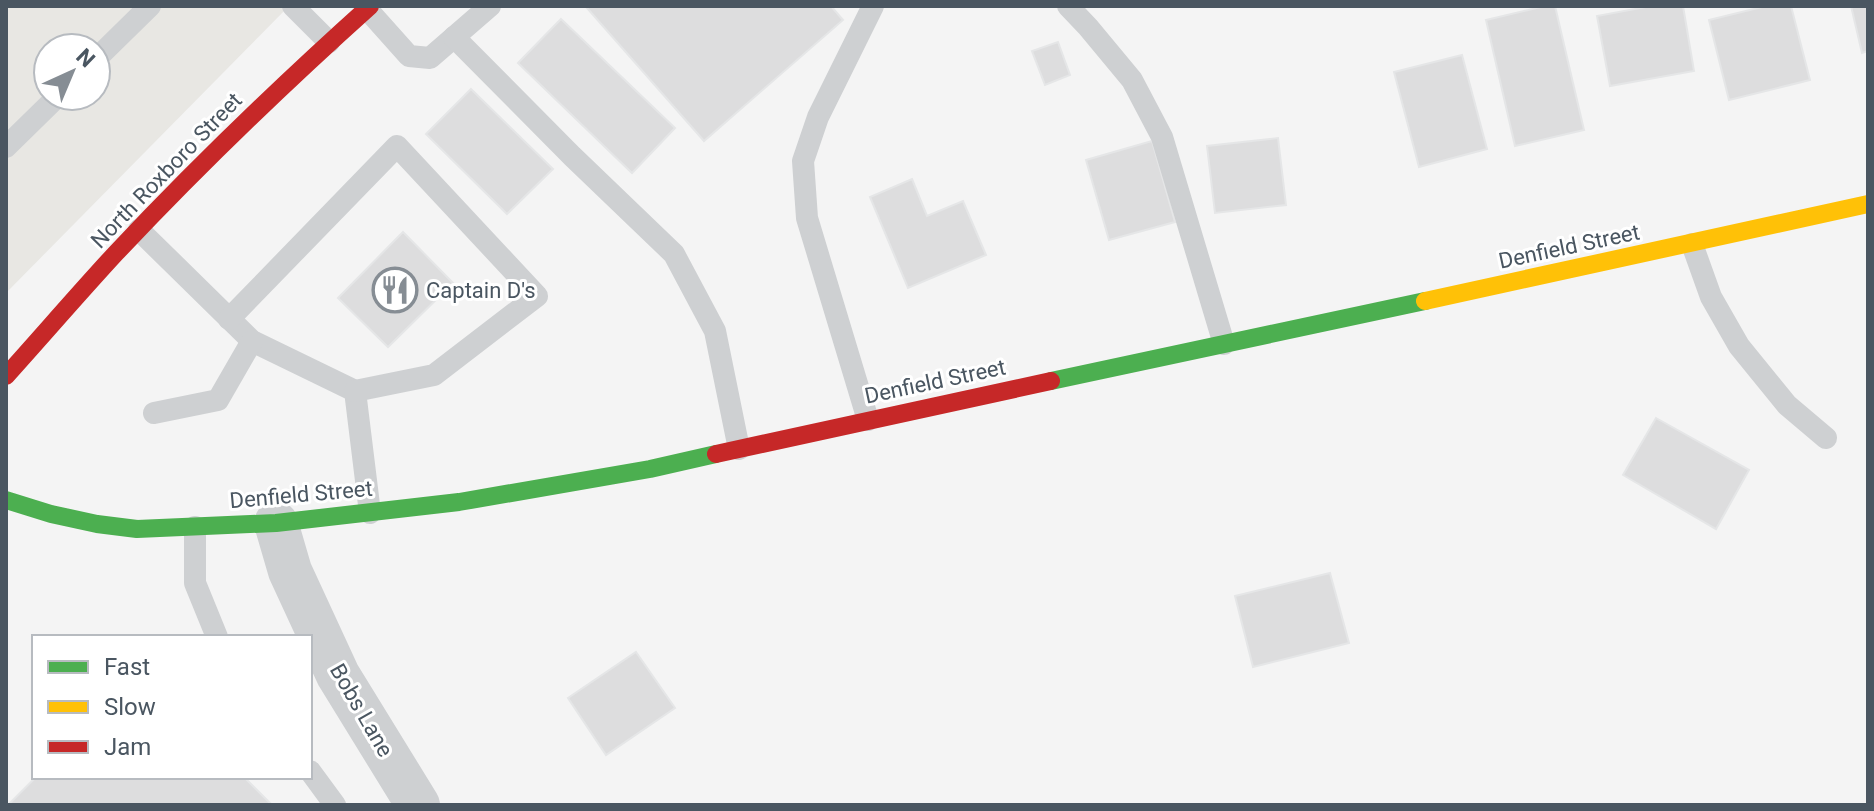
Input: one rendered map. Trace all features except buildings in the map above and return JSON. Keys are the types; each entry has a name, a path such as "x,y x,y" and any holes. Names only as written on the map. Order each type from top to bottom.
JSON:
{"street":[{"name":"North Roxboro Street","path":"6,376 204,163 329,42 369,8"},
{"name":"Denfield Street","path":"6,500 51,514 137,529 276,523 459,502 650,469 1868,204"},
{"name":"Bobs Lane","path":"276,523 290,571 338,675 418,805"}],"lane":[{"path":"112,43 150,6"},
{"path":"293,6 329,42"},
{"path":"369,8 409,56 430,58 490,6"},
{"path":"868,420 807,218 803,161 818,117 873,6"},
{"path":"1068,6 1132,80 1162,137 1224,344"},
{"path":"454,37 674,254 715,331 739,449"},
{"path":"6,147 42,112"},
{"path":"139,230 229,319 252,341 355,391 434,375 537,296 397,146 229,319"},
{"path":"1692,244 1711,297 1739,346 1787,405 1826,438"},
{"path":"154,413 218,400 252,341"},
{"path":"355,391 370,513"},
{"path":"195,527 195,583 216,635"},
{"path":"312,774 335,805"}],"shaded area":[{"path":"6,6 289,6 6,293"}],"traffic: fast":[{"path":"1051,381 1425,301"},
{"path":"6,500 51,514 137,529 276,523 459,502 650,469 716,454"}],"traffic: slow":[{"path":"1425,301 1868,204"}],"traffic: jam":[{"path":"6,376 177,189 370,6"},
{"path":"716,454 1051,381"}],"place":[{"name":"Captain D's","path":"395,290"}]}
